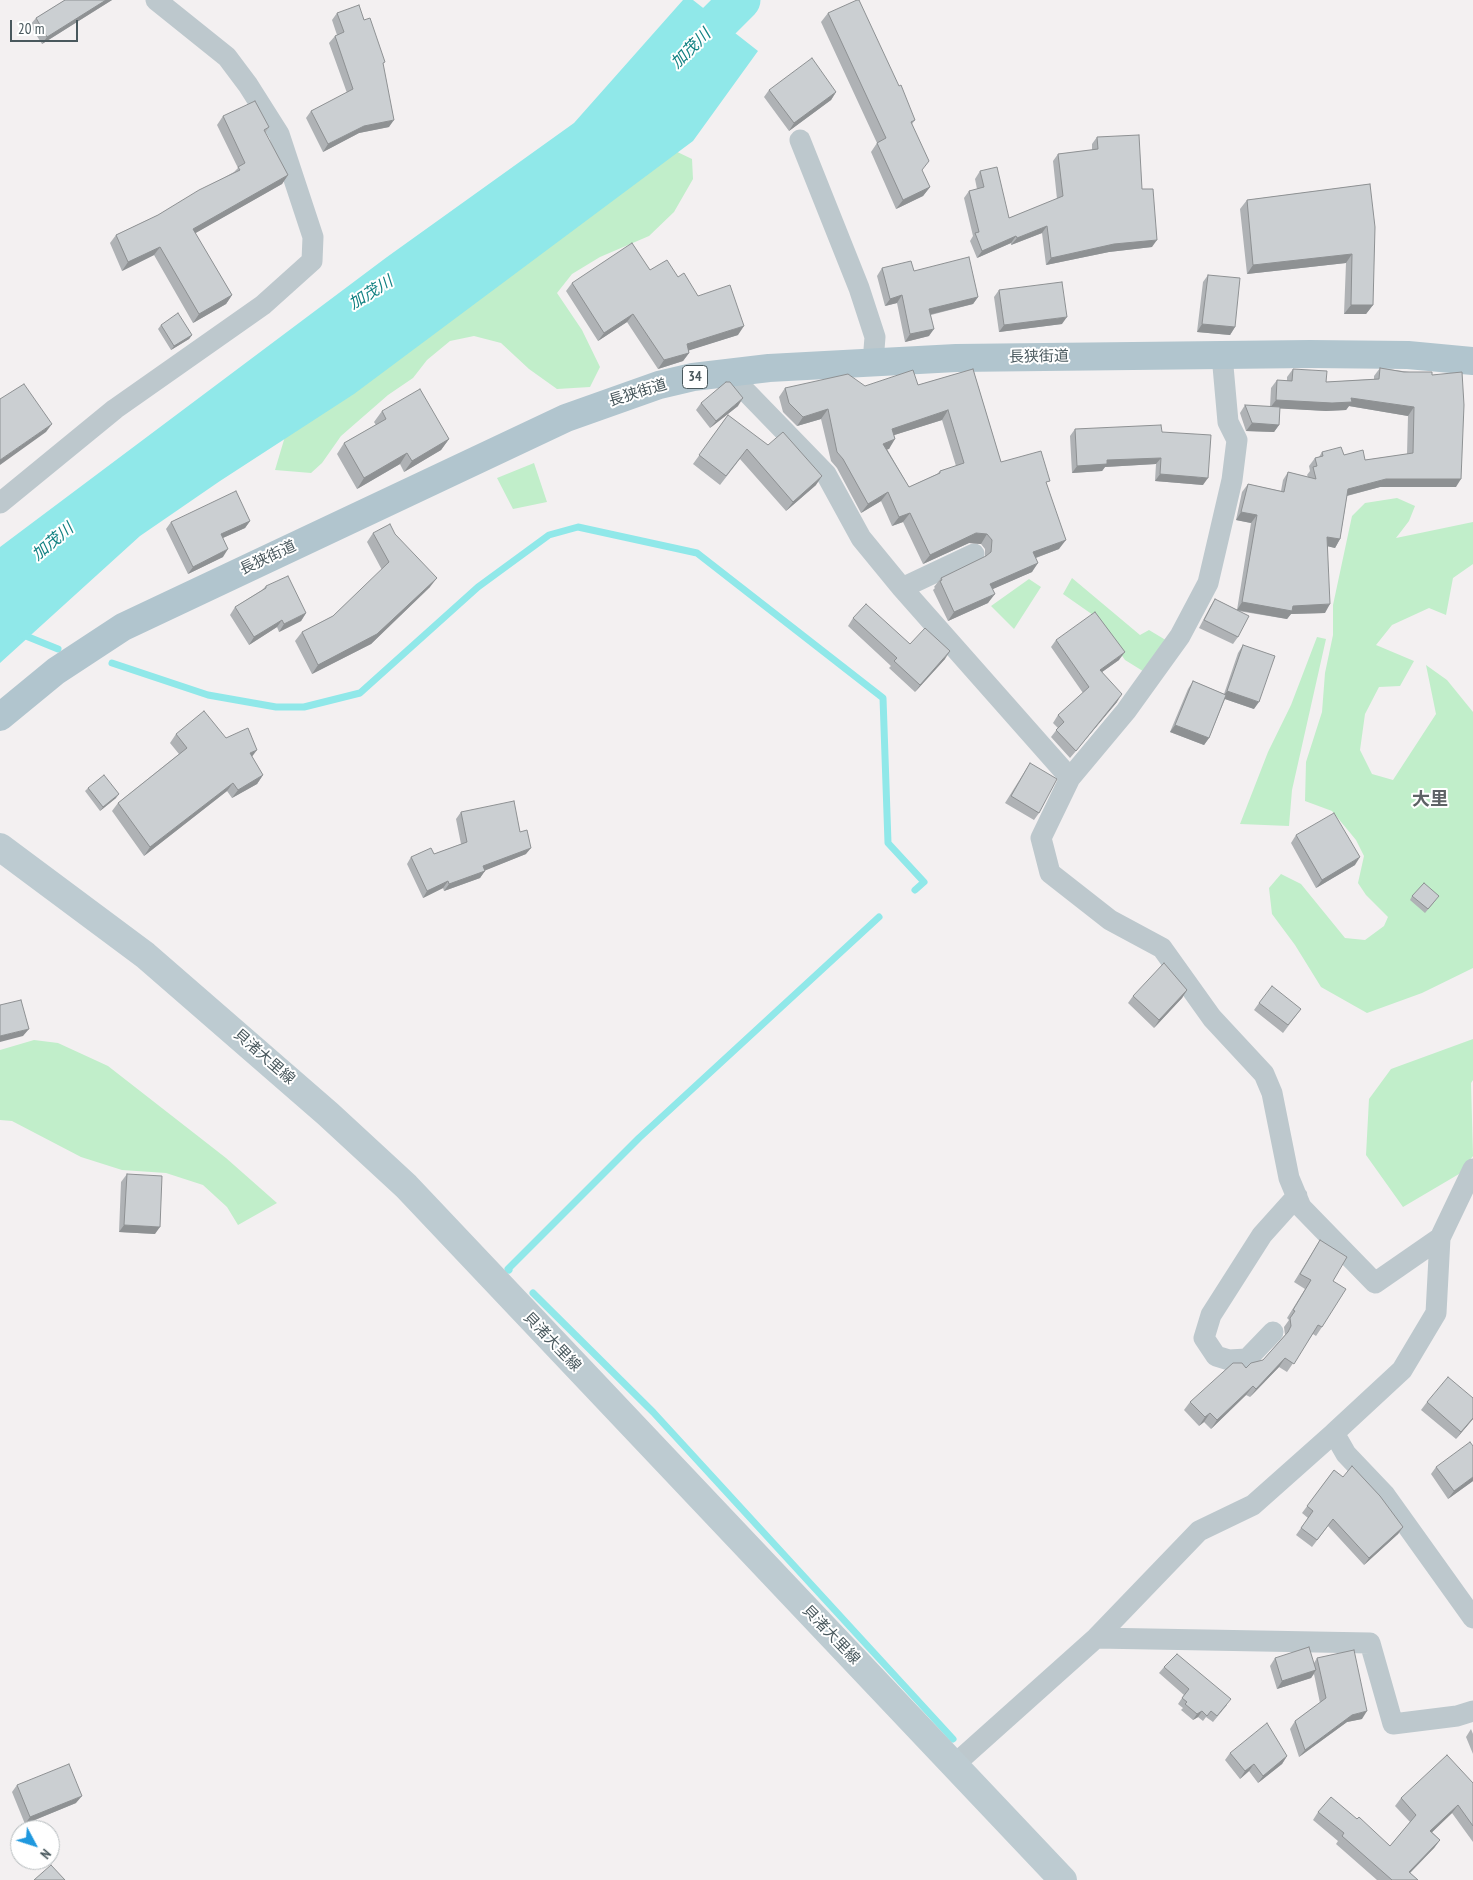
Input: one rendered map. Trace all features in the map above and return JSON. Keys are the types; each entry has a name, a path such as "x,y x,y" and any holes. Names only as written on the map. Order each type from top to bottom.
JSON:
{"main road":[{"name":"長狭街道","path":"0,717 79,654 122,627 566,418 659,385 727,372 956,358 1408,355 1473,361"}],"street":[{"path":"0,503 115,409 263,305 312,262 313,237 279,134 248,85 227,57 156,0"},
{"path":"800,140 859,288 875,337 873,362"},
{"path":"1222,355 1228,422 1237,440 1232,480 1208,583 1180,636 1126,711 1070,778 1041,838 1050,873 1110,920 1162,948 1212,1018 1264,1074 1272,1093 1289,1178 1301,1207 1375,1283 1440,1238"},
{"path":"727,372 826,474 861,538 902,588 1070,778"},
{"path":"902,588 974,554"},
{"name":"貝渚大里線","path":"0,847 74,901 160,968 328,1114 406,1186 1063,1880"},
{"path":"954,1765 1096,1638 1199,1531 1253,1505 1402,1370 1436,1314 1440,1238 1473,1169"},
{"path":"1273,1332 1247,1359 1230,1360 1216,1356 1204,1338 1211,1316 1262,1235 1297,1196"},
{"path":"1334,1433 1346,1454 1385,1495 1473,1618"},
{"path":"1096,1638 1370,1643 1393,1724 1457,1716 1473,1711"}],"green space":[{"path":"646,137 692,159 693,179 674,212 649,236 600,257 572,274 557,293 582,330 600,367 590,387 557,389 529,369 501,343 474,336 450,341 427,360 413,378 388,395 341,436 322,463 311,473 275,470 289,423"},
{"path":"534,463 547,502 513,509 497,478"},
{"path":"1397,498 1415,506 1409,521 1396,538 1473,522 1473,564 1453,578 1446,615 1429,608 1392,625 1376,645 1414,661 1400,686 1379,687 1365,714 1360,750 1372,774 1393,780 1436,714 1426,665 1447,680 1473,712 1473,968 1422,993 1367,1013 1321,987 1295,945 1272,914 1269,888 1281,874 1301,884 1345,938 1365,940 1384,926 1388,917 1366,895 1358,883 1364,856 1356,840 1332,811 1305,801 1306,762 1322,712 1325,673 1333,635 1333,605 1352,516 1365,503"},
{"path":"1072,578 1140,635 1149,630 1169,642 1146,673 1125,660 1093,615 1063,594"},
{"path":"1029,579 1041,587 1014,629 991,606"},
{"path":"1317,637 1326,639 1292,790 1289,826 1240,824 1268,752 1291,705"},
{"path":"1473,1039 1473,1080 1471,1083 1473,1156 1459,1174 1403,1207 1366,1155 1369,1099 1391,1069"},
{"path":"34,1040 58,1043 108,1066 226,1158 277,1203 238,1225 227,1207 203,1185 166,1173 122,1170 81,1157 12,1121 0,1120 0,1050"}],"water":[{"path":"683,0 693,0 758,51 693,141 354,394 220,481 140,536 0,663 0,547 387,257 574,123"}],"building":[{"path":"65,0 106,0 47,37 36,18"},
{"path":"859,0 899,86 901,85 915,120 911,122 929,161 922,170 930,187 903,200 877,143 886,138 828,13"},
{"path":"359,5 364,20 370,18 385,62 383,63 394,120 364,126 328,144 311,111 353,89 335,36 344,32 337,13"},
{"path":"812,58 836,92 794,123 769,90"},
{"path":"255,101 269,127 264,130 288,175 193,229 232,295 199,314 160,247 128,262 116,235 158,215 199,190 240,170 238,167 245,163 223,116"},
{"path":"1139,135 1142,189 1153,189 1157,240 1114,244 1051,258 1047,226 1017,238 1016,236 982,251 975,233 979,232 969,191 984,187 980,171 997,167 1009,218 1063,196 1058,154 1098,149 1097,137"},
{"path":"1370,184 1375,227 1373,305 1351,305 1352,254 1253,265 1247,200"},
{"path":"632,243 650,270 667,260 678,277 684,273 698,296 730,285 744,326 687,344 689,353 664,360 633,314 604,333 572,283"},
{"path":"969,257 978,297 929,309 934,329 910,334 902,295 890,299 882,268 911,261 914,271"},
{"path":"1208,275 1240,278 1235,327 1202,324"},
{"path":"1062,282 1067,317 1004,325 999,290"},
{"path":"178,313 192,335 174,346 161,325"},
{"path":"1380,368 1404,372 1432,372 1432,375 1462,372 1464,405 1461,479 1386,479 1348,489 1340,539 1327,537 1330,604 1293,606 1292,611 1242,602 1257,515 1241,512 1248,484 1284,492 1288,472 1316,479 1313,467 1317,466 1315,458 1323,456 1322,452 1341,447 1344,455 1363,450 1365,460 1413,453 1414,407 1351,398 1352,402 1332,403 1276,400 1277,380 1292,381 1293,369 1327,371 1326,382 1379,379"},
{"path":"973,369 1001,462 1041,451 1050,481 1046,482 1066,540 1033,552 1038,563 990,584 995,594 954,612 940,581 942,580 941,578 986,556 991,552 992,540 987,534 976,533 930,555 910,513 899,517 888,492 868,504 843,459 837,452 828,409 803,417 789,403 785,388 848,374 865,386 913,370 918,385","holes":["948,410 964,463 940,471 940,473 909,487 883,444 895,439 892,429"]},
{"path":"726,382 730,382 743,398 716,421 701,403"},
{"path":"24,384 52,424 0,460 0,399"},
{"path":"420,389 449,439 412,461 407,453 364,478 344,443 386,419 382,411"},
{"path":"1245,405 1280,407 1279,425 1252,423"},
{"path":"728,415 768,445 783,432 822,476 793,502 747,449 726,476 699,455"},
{"path":"1161,425 1162,432 1211,435 1208,478 1160,474 1161,458 1107,460 1107,464 1077,466 1075,429"},
{"path":"236,491 250,521 221,534 228,549 193,567 171,522"},
{"path":"390,524 395,534 437,578 377,634 318,665 302,632 333,616 389,562 373,533"},
{"path":"288,576 306,613 284,624 282,620 254,637 235,607 266,588 266,586"},
{"path":"1215,599 1249,616 1238,637 1204,620"},
{"path":"866,604 910,644 925,628 950,651 920,685 894,661 897,658 853,618"},
{"path":"1095,612 1125,652 1100,670 1122,694 1076,751 1056,730 1064,722 1058,715 1089,687 1056,640"},
{"path":"1243,645 1275,656 1259,702 1227,691"},
{"path":"1193,681 1226,695 1209,738 1175,725"},
{"path":"204,711 226,738 248,728 257,750 250,753 263,775 238,790 233,783 150,847 118,803 187,748 176,734"},
{"path":"1030,763 1057,779 1039,813 1011,796"},
{"path":"104,775 119,794 103,807 88,788"},
{"path":"514,801 520,832 527,830 531,848 483,866 485,871 449,884 448,881 427,891 411,857 431,848 434,854 467,842 461,812"},
{"path":"1334,813 1360,857 1322,880 1296,835"},
{"path":"1424,883 1439,896 1428,909 1412,896"},
{"path":"1164,963 1187,990 1159,1020 1133,996"},
{"path":"1272,986 1301,1009 1288,1025 1259,1003"},
{"path":"21,1000 29,1029 0,1036 0,1005"},
{"path":"127,1174 162,1176 160,1227 124,1225"},
{"path":"1320,1240 1347,1257 1333,1281 1346,1289 1322,1327 1318,1325 1294,1364 1285,1358 1256,1389 1253,1386 1217,1420 1210,1413 1205,1417 1190,1402 1233,1363 1242,1363 1246,1368 1251,1363 1263,1360 1288,1332 1291,1326 1290,1318 1295,1311 1293,1310 1311,1280 1300,1274"},
{"path":"1448,1377 1473,1398 1473,1418 1461,1432 1427,1402"},
{"path":"1470,1442 1473,1446 1473,1477 1454,1491 1436,1467"},
{"path":"1352,1466 1380,1496 1403,1527 1369,1558 1333,1519 1317,1540 1301,1528 1313,1511 1307,1506 1334,1470 1343,1477"},
{"path":"1309,1647 1316,1670 1282,1681 1275,1658"},
{"path":"1354,1650 1367,1711 1352,1715 1305,1750 1295,1721 1326,1698 1317,1658"},
{"path":"1177,1654 1231,1699 1217,1716 1211,1711 1207,1716 1202,1711 1197,1714 1185,1704 1187,1702 1182,1698 1189,1689 1164,1667"},
{"path":"1267,1723 1287,1756 1263,1776 1254,1764 1245,1771 1230,1753"},
{"path":"1447,1755 1473,1783 1473,1826 1458,1805 1430,1831 1440,1840 1409,1872 1418,1880 1392,1880 1342,1836 1344,1833 1318,1812 1331,1797 1357,1819 1359,1817 1390,1846 1416,1815 1401,1798"},
{"path":"69,1764 82,1796 30,1817 17,1785"},
{"path":"45,1870 56,1870 65,1880 34,1880"}],"waterway":[{"name":"加茂川","path":"680,60 740,0"},
{"path":"112,663 208,695 276,707 304,707 360,693 478,587 549,535 578,527 697,553 883,698 888,843 924,882 915,890"},
{"path":"21,634 58,649"},
{"path":"509,1270 639,1138 879,917"},
{"path":"533,1293 653,1412 953,1739"}],"district":[{"name":"大里","path":"1430,800"}]}
